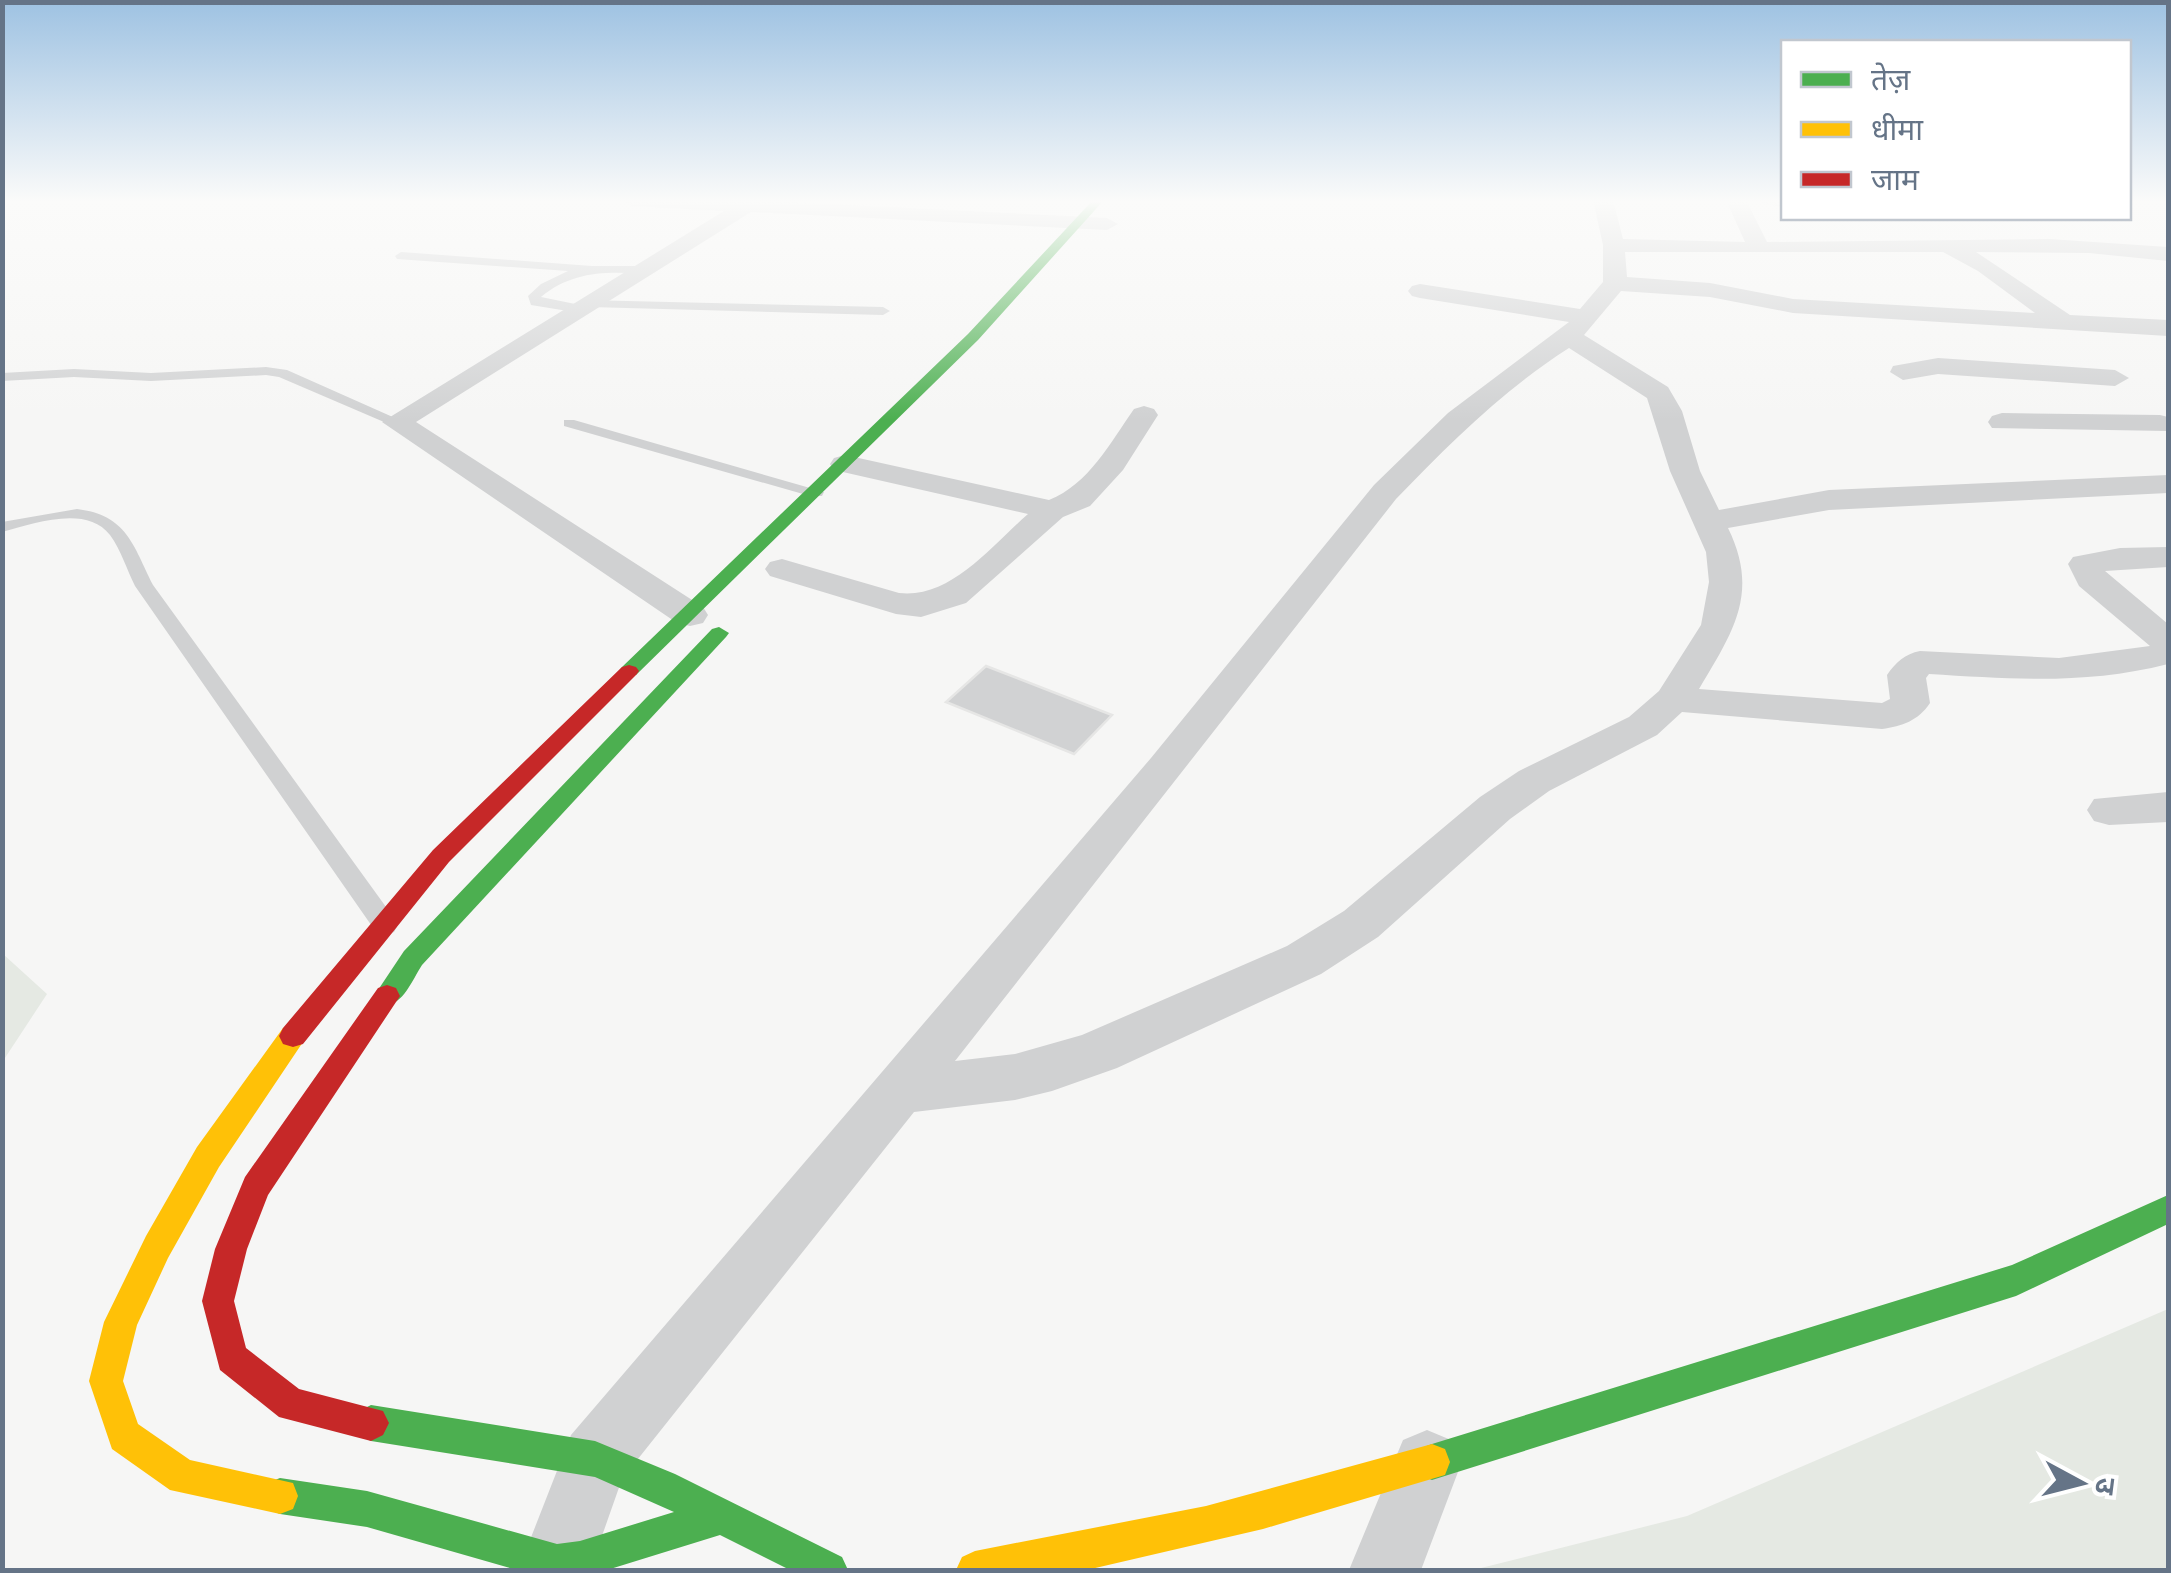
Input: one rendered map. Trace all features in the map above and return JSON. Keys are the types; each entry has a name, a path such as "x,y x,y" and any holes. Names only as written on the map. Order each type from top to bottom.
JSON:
{"street":[{"path":"638,273 396,422 690,615"},
{"path":"860,475 1037,273"},
{"path":"960,382 1055,273"},
{"path":"1420,291 1507,273"},
{"path":"557,1563 595,1460 896,1090 1154,783 1386,492 1423,452 1506,379 1583,273"},
{"path":"896,1090 1015,1077 1052,1068 1098,1052 1304,960 1360,924 1496,808 1534,781 1643,726 1673,699 1720,626 1726,582 1722,552 1685,471 1668,412 1605,273"},
{"path":"1656,273 1710,290 1794,306 2168,328"},
{"path":"1702,273 1710,290"},
{"path":"1996,273 2067,324"},
{"path":"2104,326 2114,346 2116,378 2164,428"},
{"path":"1902,372 1938,366 2116,378"},
{"path":"782,569 896,603 920,606 940,602 954,596 1052,510 1080,499 1098,481 1144,415"},
{"path":"2002,422 2164,428"},
{"path":"719,1518 580,1560 557,1563 367,1509 243,1491 184,1476 125,1436 106,1381 121,1322 157,1246 208,1157 271,1064 384,924 508,786 816,492 860,475 900,446"},
{"path":"860,475 1052,510"},
{"path":"1711,522 1829,500 2168,484"},
{"path":"2168,557 2084,564 2092,580 2168,642"},
{"path":"740,612 413,958 256,1187 230,1249 218,1302 232,1358 291,1405 366,1422 595,1460 662,1488 829,1570"},
{"path":"1673,699 1882,716 1895,714 1910,703 1906,676 1920,662 2059,670 2124,664 2168,654"},
{"path":"2109,810 2168,807"},
{"path":"974,1570 1084,1554 1245,1517 1427,1464 2016,1280 2168,1210"},
{"path":"1385,1570 1427,1464"}],"lane":[{"path":"577,273 534,296 536,302 883,311"},
{"path":"2,377 74,373 151,377 232,369 266,370 396,422"},
{"path":"569,423 816,492"},
{"path":"2,528 76,515 99,519 114,528 144,586 384,924 413,958"}],"shaded area":[{"path":"3,954 47,994 3,1061"},
{"path":"2168,1309 2168,1570 1473,1570 1687,1516"}],"building":[{"path":"986,666 1112,715 1074,754 946,702"}],"traffic: fast":[{"path":"629,671 973,337 1031,273"},
{"path":"387,996 413,958 719,633"},
{"path":"1432,1462 2016,1280 2168,1209"},
{"path":"371,1423 595,1459 662,1487 829,1570"},
{"path":"280,1496 367,1509 557,1563 580,1560 719,1517"}],"traffic: slow":[{"path":"280,1496 183,1477 125,1436 106,1381 121,1322 157,1247 208,1157 293,1036"},
{"path":"975,1570 1206,1525 1432,1462"}],"traffic: jam":[{"path":"293,1036 441,856 629,671"},
{"path":"371,1423 291,1405 232,1358 218,1301 231,1249 256,1187 387,996"}]}
